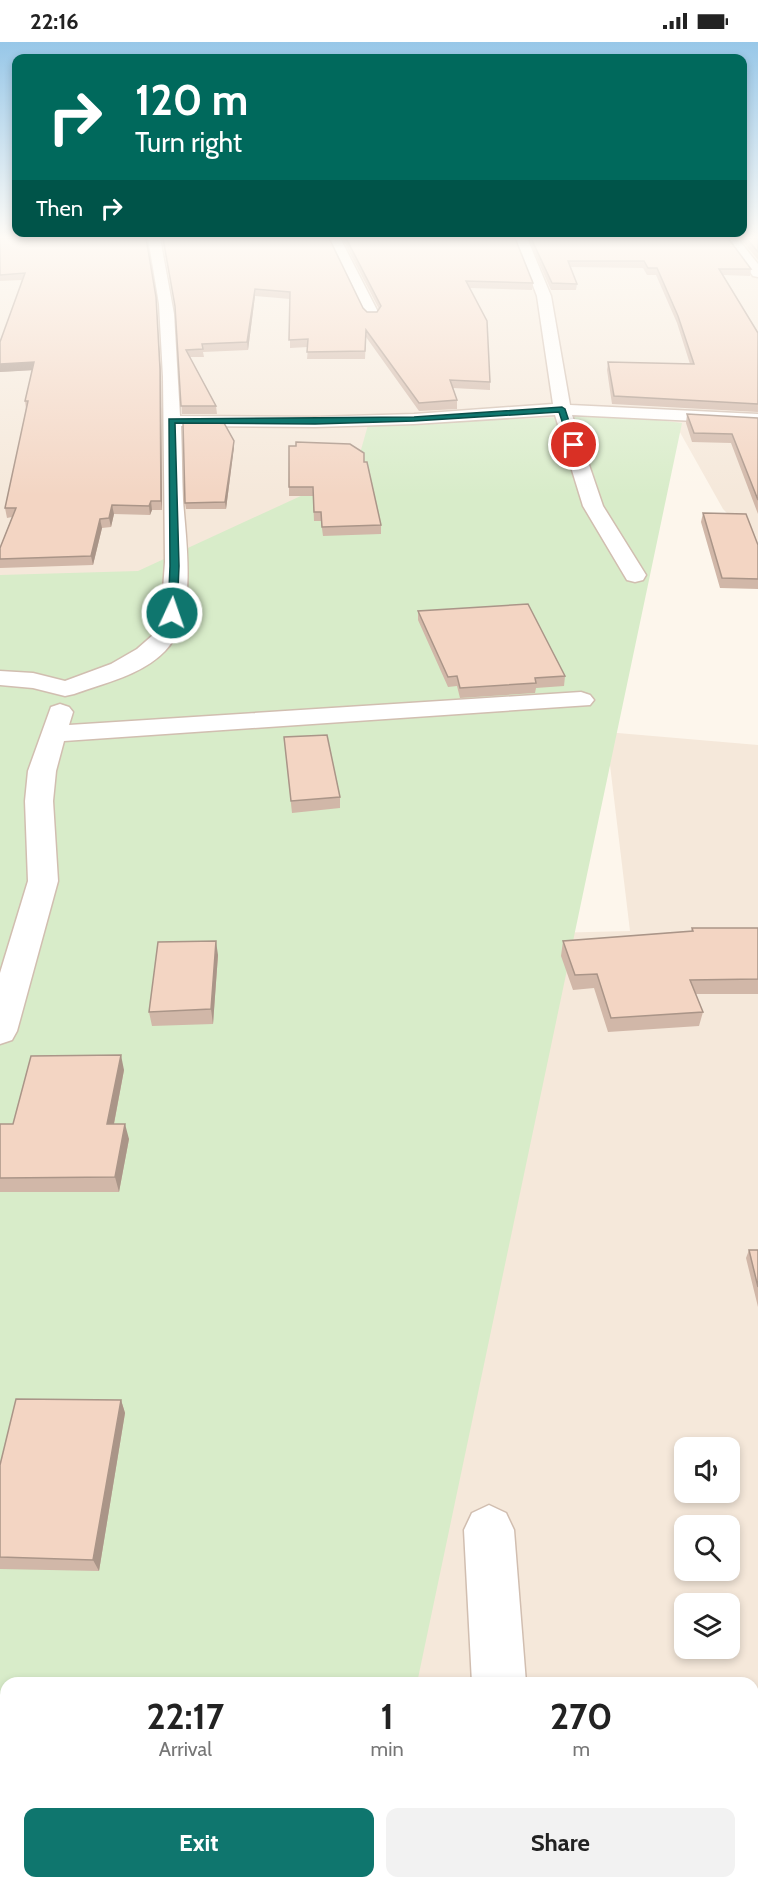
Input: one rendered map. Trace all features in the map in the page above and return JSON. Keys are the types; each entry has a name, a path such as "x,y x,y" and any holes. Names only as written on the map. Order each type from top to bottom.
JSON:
{"street":[{"path":"0,678 19,677 44,681 65,689 123,668 148,652 164,637 172,613 175,566 168,324"},
{"path":"548,324 562,409 593,506 635,575"},
{"path":"172,421 315,422 414,419 562,409 758,419"},
{"path":"0,1031 43,881 39,801 42,771 65,689"},
{"path":"54,734 582,700"},
{"path":"489,1530 499,1677"}],"shaded area":[{"path":"0,324 758,324 758,545 723,509 677,427 238,601 0,590"},
{"path":"606,732 758,745 758,1677 6,1677 0,1087 32,946 630,931"}],"green space":[{"path":"615,415 682,423 418,1677 0,1677 0,575 138,571 355,471 368,425"}],"building":[{"path":"6,324 158,324 161,501 151,501 149,506 112,505 109,518 100,519 91,556 0,559 0,548 16,508 5,508 34,362 0,364 0,342"},
{"path":"176,324 250,324 247,342 202,344 203,349 186,350 216,406 181,406"},
{"path":"289,324 487,324 490,382 450,380 457,400 419,403 366,330 365,351 307,352 308,339 289,340"},
{"path":"681,324 753,324 758,333 758,404 614,396 608,362 694,364"},
{"path":"687,414 758,418 758,500 732,434 694,433"},
{"path":"183,422 224,423 234,441 225,502 185,503"},
{"path":"296,442 350,444 364,453 364,462 367,462 381,525 322,527 321,512 314,512 313,487 289,487 289,446 296,446"},
{"path":"703,513 746,514 758,545 758,579 722,578"},
{"path":"528,604 565,676 535,678 536,683 460,688 457,676 448,677 418,611"},
{"path":"327,735 340,797 291,801 284,737"},
{"path":"692,928 758,928 758,979 690,980 703,1012 611,1018 597,974 575,975 563,941 693,931"},
{"path":"216,941 211,1009 149,1012 158,942"},
{"path":"121,1055 107,1124 125,1124 115,1177 0,1178 0,1124 13,1124 31,1056"},
{"path":"749,1250 758,1250 758,1287"},
{"path":"16,1399 121,1400 93,1560 0,1557 0,1465"}],"route":[{"path":"172,613 175,566 172,421 315,422 414,419 562,409 574,445"}]}
